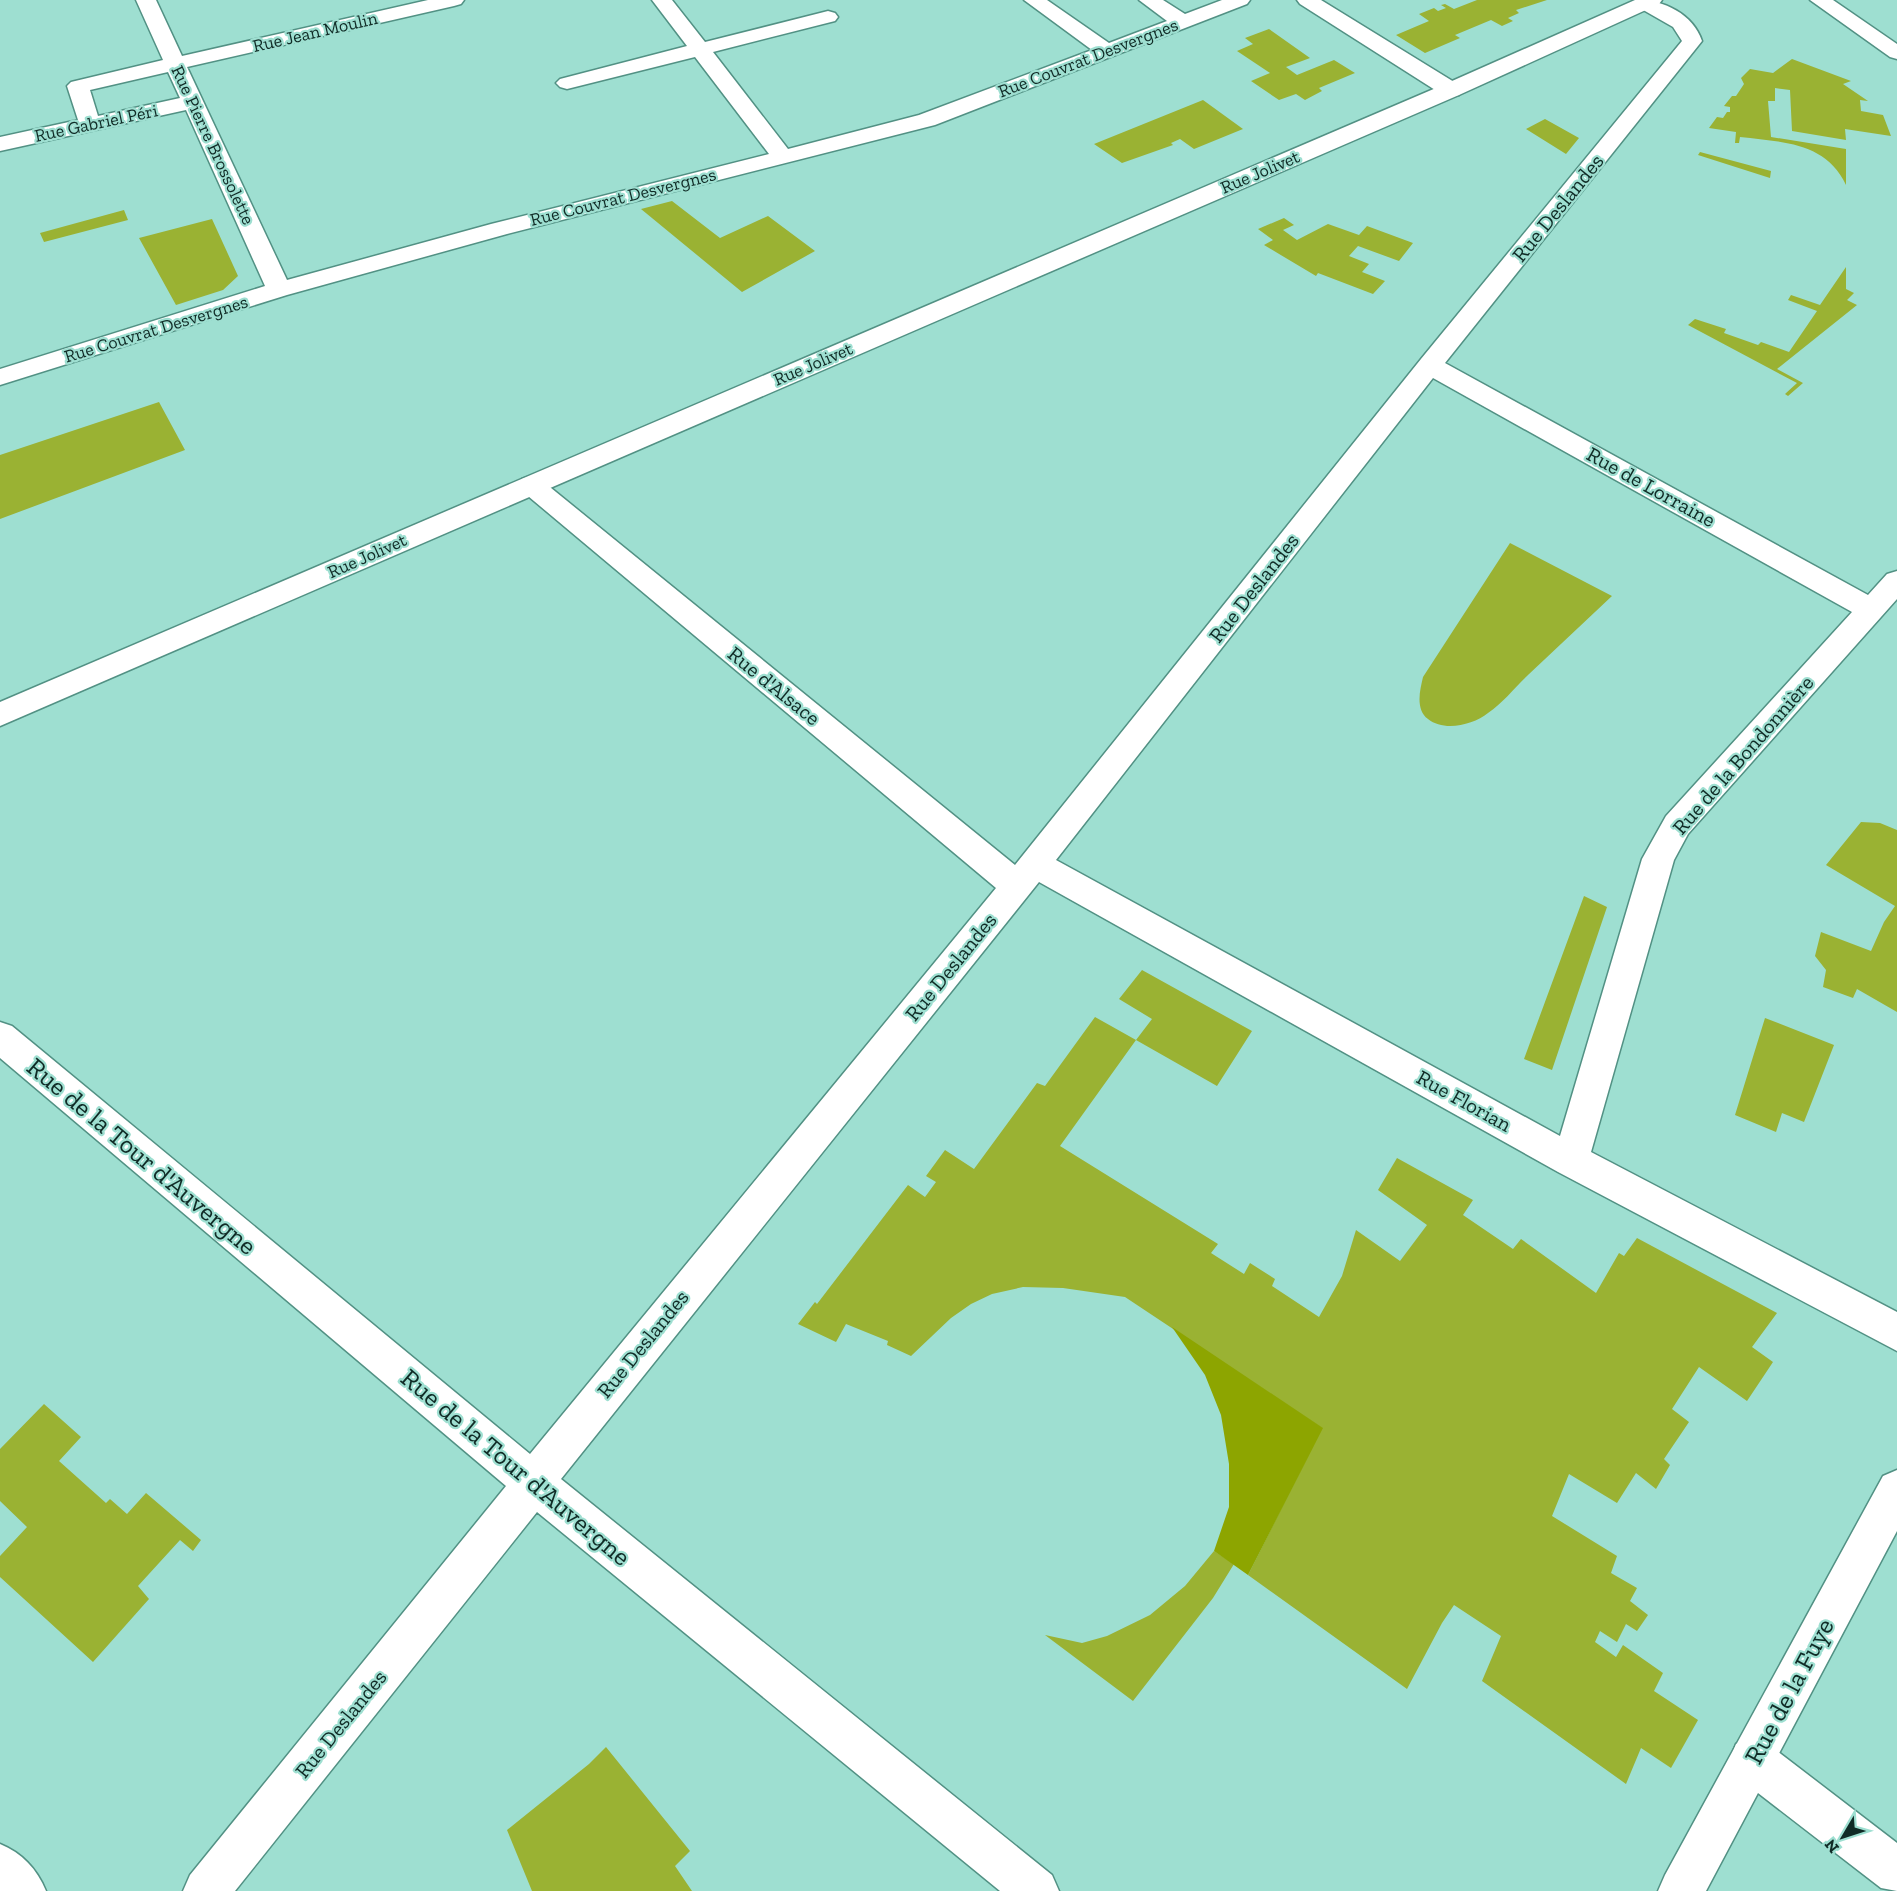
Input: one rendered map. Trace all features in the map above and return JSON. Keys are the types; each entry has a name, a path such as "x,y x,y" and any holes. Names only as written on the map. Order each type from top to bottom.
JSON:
{"street":[{"name":"Rue Pierre Brossolette","path":"146,0 279,290"},
{"name":"Rue Jean Moulin","path":"90,124 78,86 454,0"},
{"path":"662,0 783,157"},
{"path":"1034,0 1107,51"},
{"path":"1149,0 1183,22"},
{"name":"Rue Couvrat Desvergnes","path":"0,377 279,290 499,229 927,120 1240,0"},
{"path":"1307,0 1451,90"},
{"path":"1820,0 1897,53"},
{"path":"1844,0 1897,36"},
{"name":"Rue Jolivet","path":"0,715 1641,6"},
{"name":"Rue Deslandes","path":"206,1891 501,1527 575,1428 1026,875 1430,364 1692,41 1690,31 1684,25 1641,6"},
{"path":"567,83 828,17"},
{"name":"Rue Gabriel Péri","path":"0,144 193,102"},
{"name":"Rue de Lorraine","path":"1430,364 1871,610"},
{"name":"Rue d'Alsace","path":"531,485 1026,875"},
{"name":"Rue de la Bondonnière","path":"1570,1160 1658,859 1677,825 1897,581"},
{"name":"Rue Florian","path":"1026,875 1897,1332"},
{"name":"Rue de la Tour d'Auvergne","path":"0,1037 534,1482 1036,1891"},
{"name":"Rue de la Fuye","path":"1681,1891 1897,1490"},
{"path":"1752,1760 1897,1872"},
{"path":"0,1867 23,1891"}],"green space":[{"path":"1477,0 1547,0 1516,10 1519,13 1508,18 1513,21 1502,26 1491,20 1455,35 1460,38 1425,53 1396,35 1429,21 1419,14 1434,8 1438,11 1446,8 1441,5 1445,4 1454,9"},
{"path":"1269,29 1310,58 1286,67 1297,75 1334,60 1355,73 1319,88 1322,91 1305,100 1296,94 1279,100 1251,81 1270,73 1237,51 1253,44 1245,38"},
{"path":"1792,59 1851,81 1843,84 1868,101 1860,100 1861,111 1883,115 1891,136 1845,129 1846,140 1792,131 1790,90 1775,88 1775,101 1768,101 1771,137 1846,149 1846,185 1827,160 1815,152 1787,143 1740,137 1739,143 1735,143 1736,132 1709,128 1717,117 1723,118 1727,112 1730,112 1730,107 1724,106 1732,96 1736,96 1744,84 1741,78 1750,69 1773,73"},
{"path":"1203,100 1243,129 1194,149 1180,139 1171,143 1173,145 1122,163 1094,144"},
{"path":"1545,119 1579,138 1566,154 1526,129"},
{"path":"1700,152 1771,171 1770,178 1698,155"},
{"path":"672,201 720,238 768,216 815,251 742,292 641,209"},
{"path":"124,210 128,220 44,242 40,233"},
{"path":"1284,218 1294,225 1283,230 1297,240 1328,224 1359,235 1367,226 1413,243 1399,261 1358,246 1349,256 1369,264 1362,272 1385,281 1373,294 1318,273 1316,276 1264,245 1273,240 1258,229"},
{"path":"212,219 238,276 223,290 176,305 139,238"},
{"path":"1846,267 1846,289 1854,293 1847,300 1857,305 1777,369 1803,383 1788,396 1785,394 1797,383 1688,325 1695,319 1726,329 1724,333 1758,345 1761,342 1789,352 1817,311 1788,300 1791,295 1820,305"},
{"path":"159,402 185,450 0,519 0,455"},
{"path":"1510,543 1612,596 1488,713 1467,724 1450,726 1435,723 1428,719 1421,710 1420,693 1423,677"},
{"path":"1861,822 1880,823 1897,830 1897,1012 1857,989 1853,998 1823,987 1826,970 1815,956 1821,932 1871,951 1884,922 1895,906 1826,865"},
{"path":"1584,896 1607,907 1552,1070 1524,1059"},
{"path":"1142,970 1252,1031 1217,1086 1136,1040 1152,1019 1119,999"},
{"path":"1095,1017 1136,1040 1060,1146 1218,1244 1211,1253 1244,1274 1250,1263 1275,1279 1272,1286 1319,1317 1342,1276 1356,1230 1400,1261 1427,1225 1378,1190 1397,1158 1473,1200 1463,1215 1513,1249 1521,1239 1596,1293 1619,1253 1624,1256 1637,1238 1777,1313 1752,1347 1773,1362 1747,1401 1699,1367 1672,1409 1689,1422 1664,1459 1670,1465 1656,1489 1636,1473 1617,1503 1569,1474 1552,1516 1617,1556 1611,1573 1637,1588 1630,1601 1648,1615 1637,1631 1626,1624 1617,1642 1600,1631 1595,1642 1616,1657 1623,1645 1663,1673 1654,1691 1698,1720 1671,1768 1641,1748 1626,1784 1482,1681 1501,1636 1454,1605 1407,1689 1248,1575 1322,1428 1125,1297 1063,1288 1023,1287 992,1294 971,1304 951,1318 911,1356 887,1345 888,1341 846,1324 836,1342 798,1324 815,1302 817,1304 908,1185 925,1197 936,1182 926,1176 945,1150 974,1169 1037,1083 1045,1086"},
{"path":"1765,1018 1834,1045 1804,1122 1782,1113 1776,1132 1735,1115"},
{"path":"1172,1327 1323,1428 1248,1575 1214,1551 1229,1507 1229,1464 1221,1415 1205,1375"},
{"path":"44,1404 81,1437 59,1461 106,1503 110,1499 127,1514 146,1493 201,1540 193,1551 180,1540 138,1586 149,1599 93,1662 0,1577 0,1556 27,1527 0,1501 0,1449"},
{"path":"1214,1551 1234,1564 1213,1598 1133,1701 1045,1635 1082,1643 1107,1636 1150,1615 1185,1586"},
{"path":"606,1747 690,1851 675,1866 692,1891 532,1891 507,1830 589,1764"}]}
